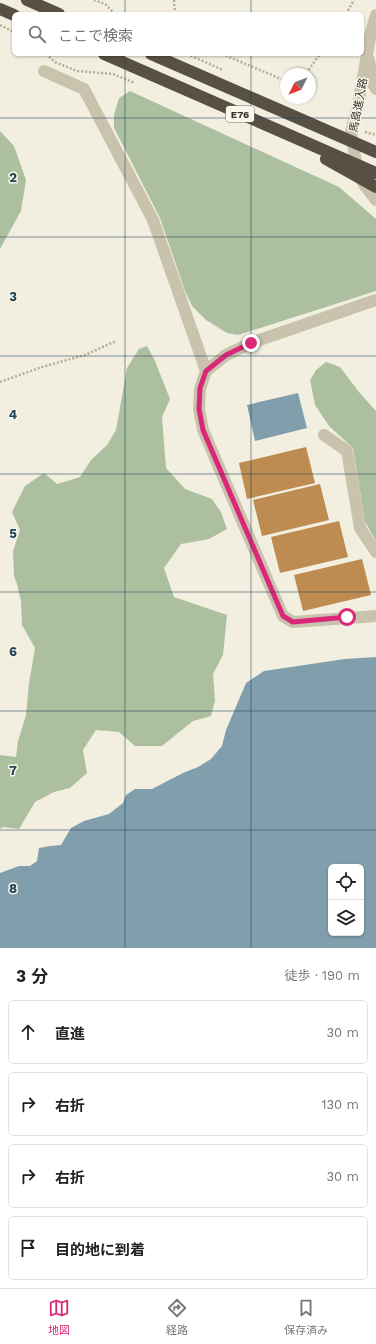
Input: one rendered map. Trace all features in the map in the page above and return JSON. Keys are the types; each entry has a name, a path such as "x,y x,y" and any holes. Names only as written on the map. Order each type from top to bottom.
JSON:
{"highway":[{"path":"27,0 54,12"},
{"path":"0,9 12,14"},
{"name":"E76","path":"109,56 376,173"},
{"name":"E76","path":"156,56 373,150"},
{"path":"268,126 376,187"}],"street":[{"name":"馬島進入路","path":"376,15 371,32 358,105 351,132 356,163 363,183 376,200"},
{"name":"馬島進入路","path":"368,53 375,87"},
{"path":"44,71 84,89 153,220 206,371"},
{"path":"376,300 251,343 226,355 206,371 200,388 199,409 203,430 283,616 293,622 376,616"},
{"path":"324,435 347,451 360,528 376,552"}],"path":[{"path":"94,0 105,4 113,12"},
{"path":"174,0 175,12"},
{"path":"347,12 354,0"},
{"path":"0,26 12,31"},
{"path":"48,56 56,62 77,71 113,74 142,86"},
{"path":"227,56 280,78"},
{"path":"310,68 319,56"},
{"path":"0,382 85,354 116,341"}],"green space":[{"path":"130,91 339,187 376,219 376,291 238,335 227,333 206,320 192,306 185,291 160,218 114,128 114,115 119,98"},
{"path":"0,131 14,146 26,180 21,211 0,249"},
{"path":"147,346 155,361 170,399 162,417 166,468 185,489 212,499 221,512 227,529 209,539 181,544 164,568 174,597 227,615 223,655 213,674 215,701 211,716 193,721 162,746 135,746 119,732 96,730 83,750 87,773 70,788 54,792 35,802 19,829 3,827 0,829 0,755 16,757 18,741 26,715 29,683 35,648 22,625 21,601 14,576 13,551 20,530 12,512 25,486 44,473 57,484 80,477 91,460 107,445 116,430 127,368 139,349"},
{"path":"326,362 340,367 376,411 376,541 365,522 353,448 329,426 315,405 310,380 316,370"}],"water":[{"path":"298,393 307,428 255,441 247,405"},
{"path":"376,657 376,948 0,948 0,873 19,866 30,866 37,861 39,848 61,845 71,828 84,821 109,814 123,803 126,795 135,789 152,789 198,767 211,759 222,746 226,730 246,683 264,671 345,659"}],"building":[{"path":"306,447 315,483 247,499 239,463"},
{"path":"320,484 329,520 262,536 253,500"},
{"path":"339,521 348,557 280,573 271,537"},
{"path":"362,559 371,595 303,611 294,575"}],"route":[{"path":"251,343 226,355 206,371 200,388 199,409 203,430 283,616 293,622 347,617"}]}
